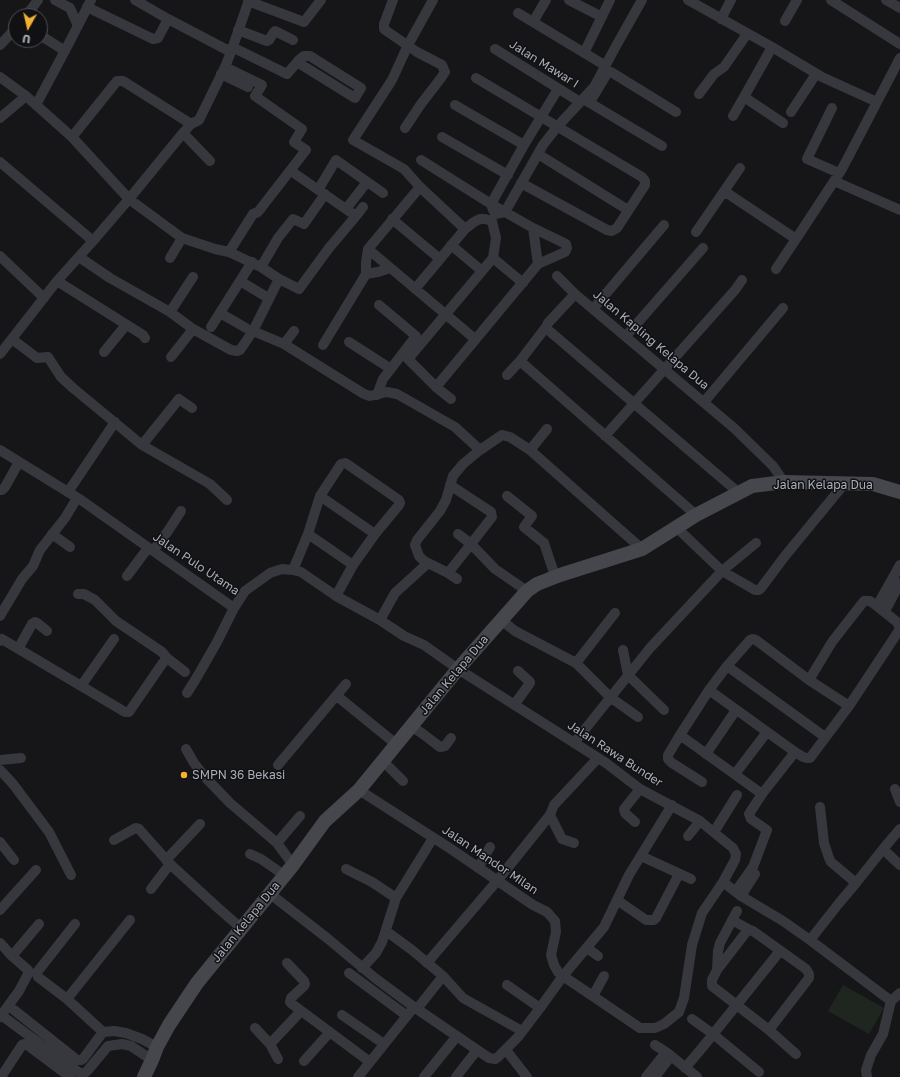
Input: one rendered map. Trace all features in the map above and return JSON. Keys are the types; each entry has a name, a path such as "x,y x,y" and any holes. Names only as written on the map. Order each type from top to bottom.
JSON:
{"main road":[{"name":"Jalan Kelapa Dua","path":"144,1077 169,1025 197,983 288,870 325,821 359,790 458,669 527,591 537,584 556,576 642,549 696,515 752,486 784,482 874,484 900,492"}],"street":[{"path":"55,0 70,8 78,26"},
{"path":"135,0 168,19 232,50 287,74 297,62 304,56 310,56 361,88 355,98 297,62"},
{"path":"0,354 57,280 129,199 183,133 191,124 198,120 232,50 248,0 304,22 321,0"},
{"path":"393,0 384,24 384,29 442,65 445,72 405,128"},
{"path":"533,22 546,0"},
{"path":"569,0 602,18"},
{"path":"584,53 610,0"},
{"path":"584,101 594,87 642,0"},
{"path":"688,0 772,47 816,74 877,102"},
{"path":"720,19 731,0"},
{"path":"785,21 798,0"},
{"path":"831,0 900,44"},
{"path":"886,0 900,8"},
{"path":"431,1 392,80 354,140 404,169 420,187 465,229"},
{"path":"36,105 89,4 153,39 158,38 168,19"},
{"path":"518,13 600,64"},
{"path":"238,30 267,41 275,31 293,40"},
{"path":"699,94 714,74 724,67 747,34"},
{"path":"0,45 8,36"},
{"path":"48,40 65,51"},
{"path":"733,116 772,47"},
{"name":"Jalan Mawar I","path":"495,49 558,89 584,101 662,146"},
{"path":"776,269 837,177 900,60"},
{"path":"223,70 248,88"},
{"path":"223,70 262,85 254,96 302,129 294,142 306,150 258,212 253,214 229,252"},
{"path":"497,216 522,183 543,145 556,127 584,101 608,72 611,72 676,112"},
{"path":"791,112 816,74"},
{"path":"0,77 26,96 72,137 129,199 182,238 229,252 257,265 279,279 300,289 329,248 363,207"},
{"path":"476,78 642,177 646,181 645,185 617,228 612,231 607,230 522,183"},
{"path":"72,137 117,81 120,80 191,124"},
{"path":"491,204 558,89"},
{"path":"0,118 26,96"},
{"path":"744,97 783,123"},
{"path":"455,105 524,145"},
{"path":"832,108 807,159 837,177 900,210"},
{"path":"183,133 210,161"},
{"path":"442,137 508,175"},
{"path":"538,154 628,210"},
{"path":"211,327 240,281 257,265 293,219 304,224 322,192 336,160 383,193"},
{"path":"420,160 491,204 497,216 493,258 408,359 436,387 451,399"},
{"path":"2,167 93,241"},
{"path":"696,232 740,168"},
{"path":"291,171 356,216"},
{"path":"346,208 367,182"},
{"path":"323,345 366,274 368,249 420,187"},
{"path":"724,191 796,239"},
{"path":"415,289 465,229 480,219 497,216 533,228 566,244 567,248 565,252 538,264 436,387"},
{"path":"392,219 440,259"},
{"path":"593,309 664,225"},
{"path":"533,228 538,264"},
{"path":"170,258 182,238"},
{"path":"451,245 482,270"},
{"path":"626,336 703,248"},
{"path":"368,249 475,339"},
{"path":"0,256 44,298"},
{"path":"79,257 110,278 170,312 193,329 231,350 237,351 240,350 249,330 279,279"},
{"path":"493,258 522,283"},
{"path":"366,274 390,268"},
{"path":"557,276 575,294"},
{"path":"170,312 193,277"},
{"path":"57,280 146,338"},
{"path":"605,436 735,290 742,280"},
{"path":"240,281 265,296"},
{"name":"Jalan Kapling Kelapa Dua","path":"507,375 575,294 734,428 773,466 784,482"},
{"path":"377,395 383,379 416,336 379,305"},
{"path":"704,402 782,308"},
{"path":"220,313 249,330 284,344 364,394 370,396 387,392 397,394 455,427 480,450"},
{"path":"104,352 126,325"},
{"path":"546,327 739,493"},
{"path":"171,356 193,329"},
{"path":"284,344 294,331"},
{"path":"12,339 37,358 48,357 61,377 142,445 210,484 227,500"},
{"path":"349,342 391,369"},
{"path":"520,361 696,515"},
{"path":"142,445 179,399 192,408"},
{"path":"68,492 115,422"},
{"path":"530,450 547,429"},
{"path":"457,579 424,561 419,556 415,545 417,540 440,511 446,500 453,476 463,464 502,435 510,437 530,450 642,549"},
{"name":"Jalan Pulo Utama","path":"0,450 77,498 234,608 245,591 270,572 282,569 293,570"},
{"path":"0,490 5,487 19,462"},
{"path":"336,596 353,566 375,534 400,503 399,500 379,486 347,464 342,463 320,496 308,534 293,570 300,572 336,596 380,620 404,636 424,645 458,669"},
{"path":"677,528 722,571 755,590 759,590 845,483"},
{"path":"448,573 492,517 491,512 450,485"},
{"path":"320,496 375,534"},
{"path":"507,496 532,516 524,527 544,543 556,576"},
{"path":"0,616 22,579 33,566 40,550 65,518 77,498"},
{"path":"127,576 168,531 181,511"},
{"path":"52,534 70,547"},
{"path":"308,534 353,566"},
{"path":"458,534 471,544 495,568 527,591"},
{"path":"574,743 650,648 722,571 756,542"},
{"path":"380,620 395,593 428,563"},
{"path":"881,608 900,565"},
{"path":"881,608 900,583"},
{"path":"78,594 84,594 95,600 116,621 162,652 167,658 185,672"},
{"path":"708,690 795,752 803,757 810,758 849,706 900,628 897,622 881,608 870,601 864,601 832,642 809,680"},
{"path":"187,693 217,642 234,608"},
{"path":"576,663 616,613"},
{"path":"501,620 515,631 576,663 610,697 638,717"},
{"path":"18,649 32,624 35,622 47,630"},
{"path":"0,641 2,639 125,712 129,712 167,658"},
{"path":"81,686 114,639"},
{"path":"702,782 672,763 668,759 668,755 708,690 750,640 756,640 809,680 849,706"},
{"path":"623,650 628,675 664,710"},
{"path":"727,666 825,738"},
{"name":"Jalan Rawa Bunder","path":"458,669 598,758 640,789 700,821 714,832 733,848 736,854 735,860 723,882"},
{"path":"514,704 530,683 518,671"},
{"path":"278,766 346,684"},
{"path":"337,696 396,744"},
{"path":"706,754 736,710"},
{"path":"411,726 440,747 445,746 451,738"},
{"path":"735,774 767,732"},
{"path":"680,735 762,794"},
{"path":"186,749 194,763 205,777 230,803 277,843 288,870"},
{"path":"739,894 756,872 753,867 768,830 751,819 749,814 762,794 795,752"},
{"path":"0,760 21,758"},
{"path":"427,963 497,881 550,815 554,804 598,758"},
{"path":"383,761 402,782"},
{"path":"0,770 13,784 50,832 71,875"},
{"path":"635,822 625,813 624,809 640,789"},
{"path":"895,789 900,802"},
{"name":"Jalan Mandor Milan","path":"359,790 533,905 547,912 555,920 556,932 551,955 554,965 558,972 563,976"},
{"path":"714,832 737,795"},
{"path":"269,893 327,938 374,978 477,1050 490,1058 495,1058 506,1050 522,1031 563,976 604,927 629,876 672,805"},
{"path":"820,807 824,843 829,858 831,862 856,883"},
{"path":"550,815 562,839 574,843"},
{"path":"277,843 300,816"},
{"path":"688,836 700,821"},
{"path":"151,889 168,862 200,824"},
{"path":"114,840 138,828 168,862 242,928"},
{"path":"810,940 900,829"},
{"path":"362,968 376,954 386,931 396,898 433,838"},
{"path":"0,842 14,860"},
{"path":"478,868 490,847"},
{"path":"883,849 900,865"},
{"path":"250,854 288,870"},
{"path":"641,856 691,879"},
{"path":"346,869 372,882 396,898"},
{"path":"0,910 36,870"},
{"path":"617,900 646,920 654,920 679,874"},
{"path":"563,976 640,1028 655,1028 664,1024 679,1012 684,998 692,945 702,913 723,882 810,940 891,1001"},
{"path":"717,970 720,943 734,915 750,930 753,930 806,969 809,974 809,978 769,1030"},
{"path":"67,999 130,920"},
{"path":"12,956 39,924"},
{"path":"75,924 37,974 38,977 67,999 103,1032 114,1031 126,1033 142,1039 155,1054"},
{"path":"750,930 717,970 712,980 712,986 769,1030 796,1054"},
{"path":"386,931 443,976 464,998 522,1031"},
{"path":"0,943 29,972 20,991 1,1016 81,1074 88,1070 108,1046 122,1044 155,1054"},
{"path":"587,948 598,956"},
{"path":"685,1068 780,951"},
{"path":"287,963 304,981 304,986 291,998 290,1002 370,1062"},
{"path":"349,972 407,1016"},
{"path":"361,1076 384,1044 443,976"},
{"path":"593,996 604,976"},
{"path":"507,985 540,1008"},
{"path":"867,1077 866,1070 871,1055 883,1034 891,1001 900,993"},
{"path":"14,1010 77,1060 84,1059 103,1032"},
{"path":"270,1044 301,1011"},
{"path":"342,1015 384,1044"},
{"path":"692,1019 713,1034 759,1072"},
{"path":"255,1028 270,1044 278,1059"},
{"path":"304,1061 330,1032"},
{"path":"424,1077 457,1036"},
{"path":"3,1075 22,1046 26,1044 70,1077"},
{"path":"655,1045 669,1054 696,1077"},
{"path":"456,1077 477,1050"},
{"path":"506,1050 527,1077"},
{"path":"646,1077 669,1054"},
{"path":"655,1077 669,1054"}],"shaded area":[{"path":"843,985 884,1008 869,1034 828,1011"}],"place":[{"name":"SMPN 36 Bekasi","path":"184,775"}]}
